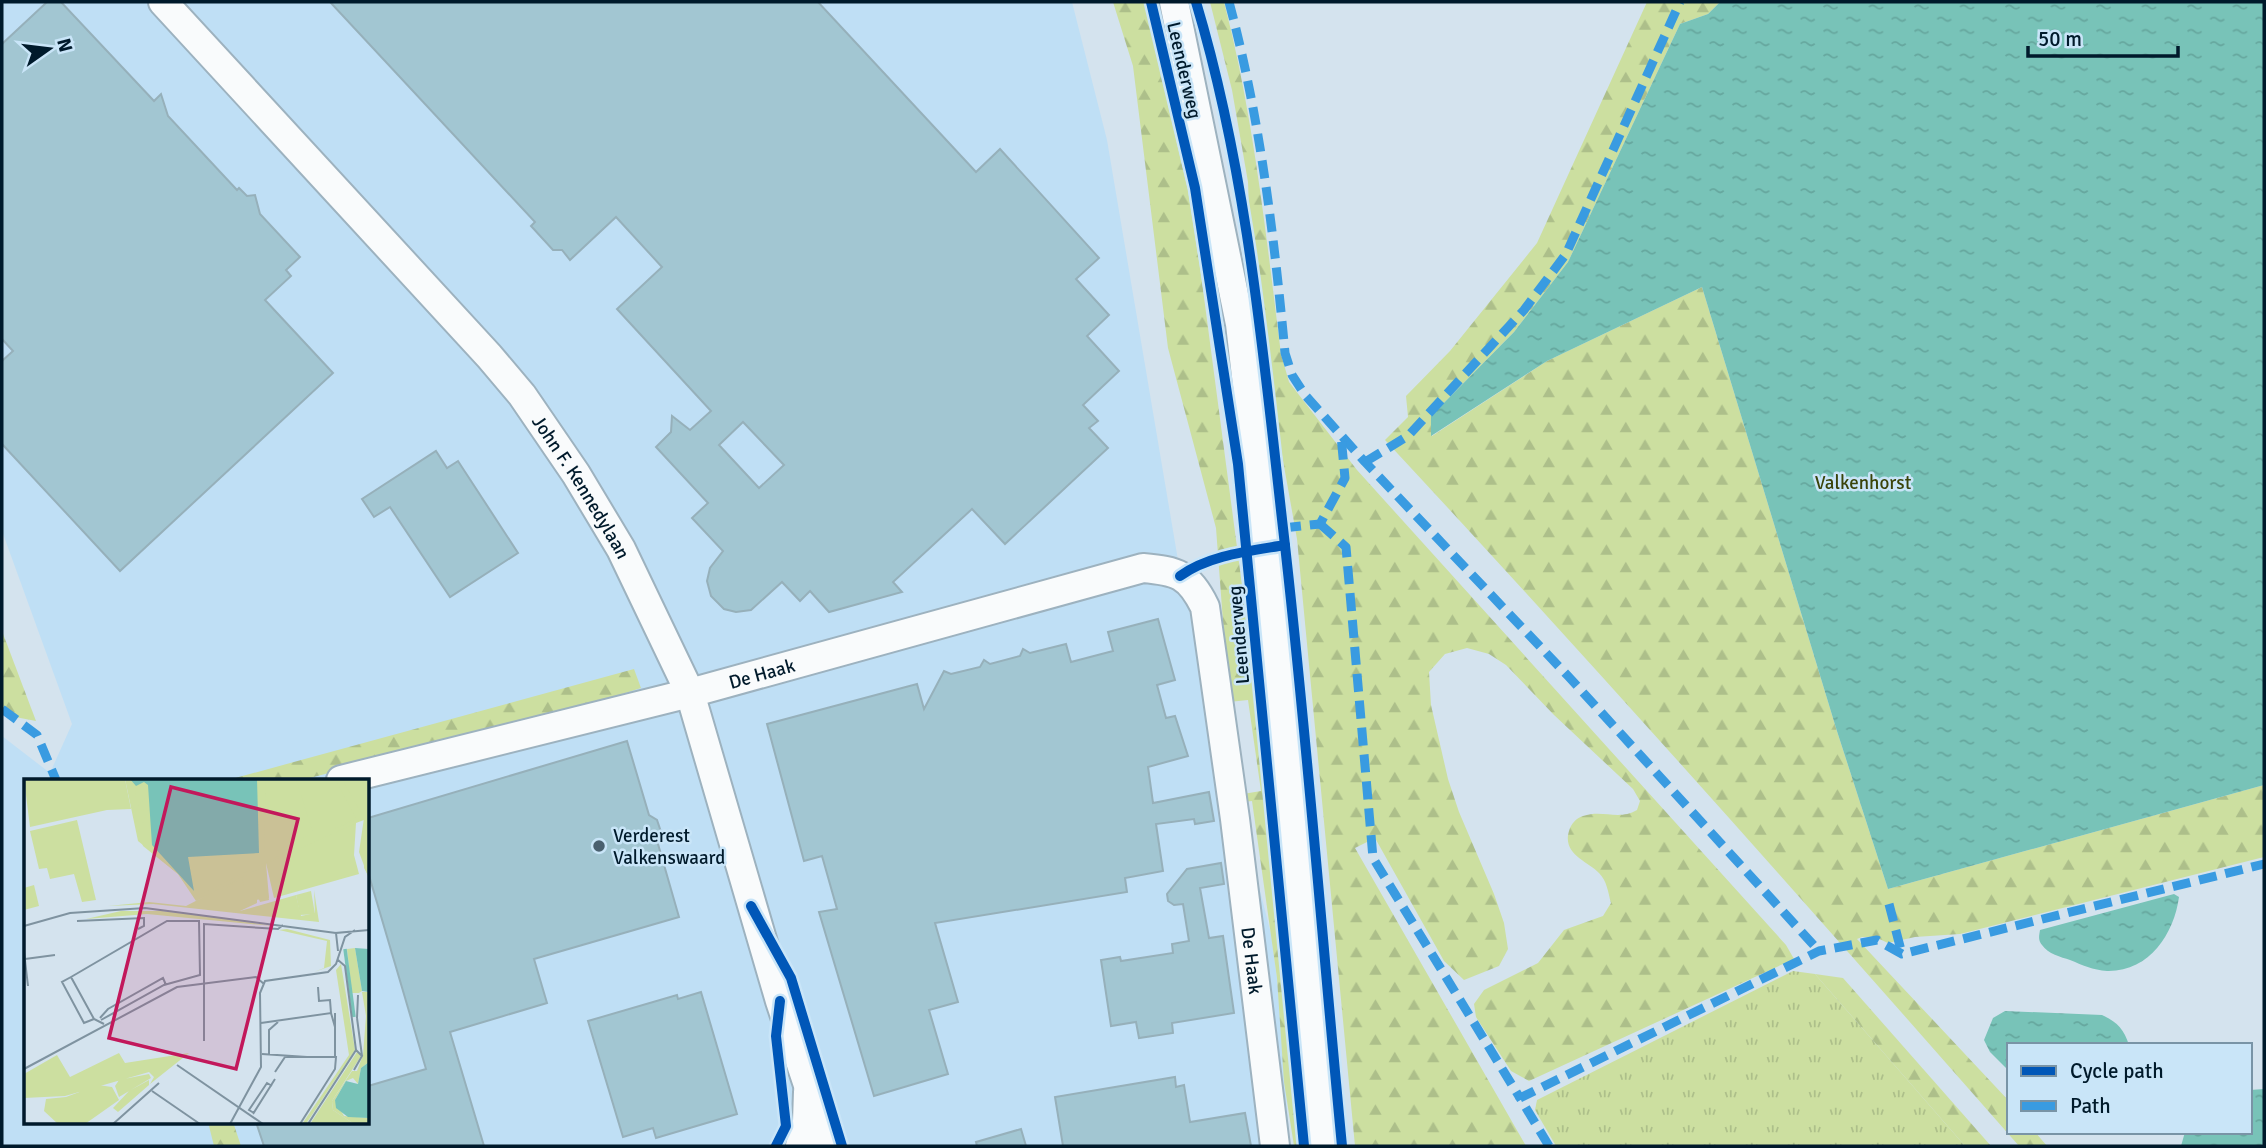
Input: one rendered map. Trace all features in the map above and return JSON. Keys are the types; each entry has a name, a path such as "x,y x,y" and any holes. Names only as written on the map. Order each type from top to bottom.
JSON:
{"street":[{"name":"John F. Kennedylaan","path":"163,2 522,395 576,474 621,549 690,693 751,906 808,1085 825,1124 827,1146"},
{"name":"Leenderweg","path":"1174,2 1210,169 1241,337 1270,584 1323,1146"},
{"name":"De Haak","path":"345,779 690,693 1143,568 1172,571 1198,592 1205,607 1236,819 1275,1146"},
{"name":"John F. Kennedylaan","path":"800,1146 807,1122 808,1085"}],"shaded area":[{"path":"2,2 1072,2 1107,140 1181,578 1271,934 1290,1146 2,1146 2,736 50,773 72,724 2,531"}],"green space":[{"path":"1113,2 1144,2 1188,190 1266,767 1298,1146 1294,1146 1284,1082 1277,978 1252,801 1244,802 1243,794 1261,791 1248,700 1229,702 1216,528 1168,348 1133,66"},
{"path":"1210,2 1224,2 1234,45 1258,177 1281,354 1289,382 1357,470 1786,945 1794,959 1529,1081 1511,1071 1476,1017 1474,1004 1484,990 1538,963 1564,930 1603,916 1611,903 1606,883 1599,873 1572,851 1569,846 1569,831 1580,817 1590,814 1623,815 1637,810 1640,801 1633,789 1554,715 1506,665 1489,654 1467,648 1445,654 1429,672 1431,705 1448,779 1459,812 1504,923 1508,949 1499,966 1464,980 1444,961 1375,838 1355,848 1526,1146 1355,1146 1297,539 1261,337 1250,238 1248,182 1232,90"},
{"path":"1647,2 1720,2 1708,14 1680,24 1568,262 1514,332 1431,416 1432,436 1547,361 1702,287 1836,728 1888,889 2264,785 2264,857 1960,934 1915,937 1888,943 1875,937 1857,939 2007,1099 2007,1132 1705,791 1385,440 1408,417 1406,396 1450,351 1537,243"},
{"path":"2,631 36,721 15,717 2,709"},
{"path":"634,669 641,688 575,709 306,779 232,779"},
{"path":"1793,971 1815,974 1965,1146 1556,1146 1535,1110 1537,1100"},
{"path":"1815,974 1843,978 1991,1146 1965,1146"},
{"path":"208,1124 234,1124 241,1146 214,1146"},
{"path":"2008,1134 2037,1134 2047,1146 2019,1146"}],"water":[{"path":"1720,2 2264,2 2264,785 1888,889 1836,728 1702,287 1547,361 1431,436 1431,416 1514,332 1568,262 1680,24 1708,14"},
{"path":"2174,894 2179,897 2172,924 2165,937 2147,958 2122,970 2092,968 2051,953 2040,941 2040,930"},
{"path":"2005,1011 2102,1015 2119,1027 2128,1043 2007,1043 2007,1069 1990,1052 1984,1040 1993,1018"},
{"path":"2264,1089 2264,1144 2181,1146 2184,1134 2252,1134 2252,1090"}],"building":[{"path":"47,2 61,2 154,101 161,94 168,116 237,190 239,188 247,196 255,195 260,214 300,257 286,270 291,276 265,300 333,373 120,571 2,444 2,361 13,351 2,339 2,44"},
{"path":"330,2 818,2 976,172 1000,149 1099,258 1076,279 1109,315 1087,336 1119,371 1083,405 1098,421 1089,428 1108,448 1005,544 972,509 893,582 902,592 829,612 810,591 800,601 782,582 751,610 736,612 724,609 711,596 707,581 710,568 723,551 692,518 708,503 656,447 671,432 672,416 690,430 711,411 617,309 662,267 616,217 570,260 562,250 553,250 531,226 535,222","holes":["743,422 784,465 759,488 719,445"]},
{"path":"436,451 447,468 458,461 518,553 450,597 390,507 374,517 362,499"},
{"path":"1158,619 1175,680 1157,685 1166,718 1175,716 1188,756 1148,767 1153,803 1209,792 1214,821 1195,824 1194,819 1156,824 1163,871 1125,878 1127,892 935,923 958,1002 929,1010 948,1074 874,1096 819,912 837,909 822,856 804,861 767,724 917,684 924,709 944,671 951,674 980,667 984,660 990,664 1020,656 1023,649 1030,653 1066,644 1071,662 1113,651 1108,632"},
{"path":"627,741 649,815 657,820 662,835 658,844 679,917 534,959 547,1003 450,1032 484,1146 264,1146 257,1124 369,1124 369,1086 426,1069 369,875 369,818"},
{"path":"1221,863 1224,884 1200,888 1209,938 1223,936 1234,1013 1172,1023 1173,1033 1139,1038 1136,1022 1111,1026 1101,960 1120,957 1121,961 1173,953 1172,944 1189,941 1183,904 1174,905 1168,901 1167,894 1187,869"},
{"path":"701,992 737,1114 656,1138 653,1128 623,1137 588,1021 677,995 678,999"},
{"path":"1175,1077 1176,1087 1184,1085 1190,1122 1245,1113 1251,1146 1063,1146 1055,1097"},
{"path":"1021,1129 1026,1146 977,1146 976,1142"}],"marked path":[{"path":"1229,2 1257,132 1271,220 1285,353 1292,375 1305,395 1365,462 1568,676 1819,951"},
{"path":"1365,462 1408,436 1524,310 1566,254 1680,2"},
{"path":"1283,528 1320,524 1345,478 1341,436"},
{"path":"1320,524 1346,547 1373,858 1520,1098"},
{"path":"2,709 37,735 56,779"},
{"path":"1549,1146 1520,1098 1819,951 1877,940 1902,954 2264,864"},
{"path":"1889,904 1902,954"}],"cycle path":[{"path":"1151,2 1195,188 1238,464 1304,1146"},
{"path":"1196,2 1214,66 1241,197 1260,329 1300,682 1342,1146"},
{"path":"1180,576 1217,559 1285,545"},
{"path":"751,906 791,978 842,1146"},
{"path":"776,1146 786,1126 776,1036 780,1001"}],"place":[{"name":"Verderest Valkenswaard","path":"599,846"}],"park label":[{"name":"Valkenhorst","path":"1863,482"}]}
